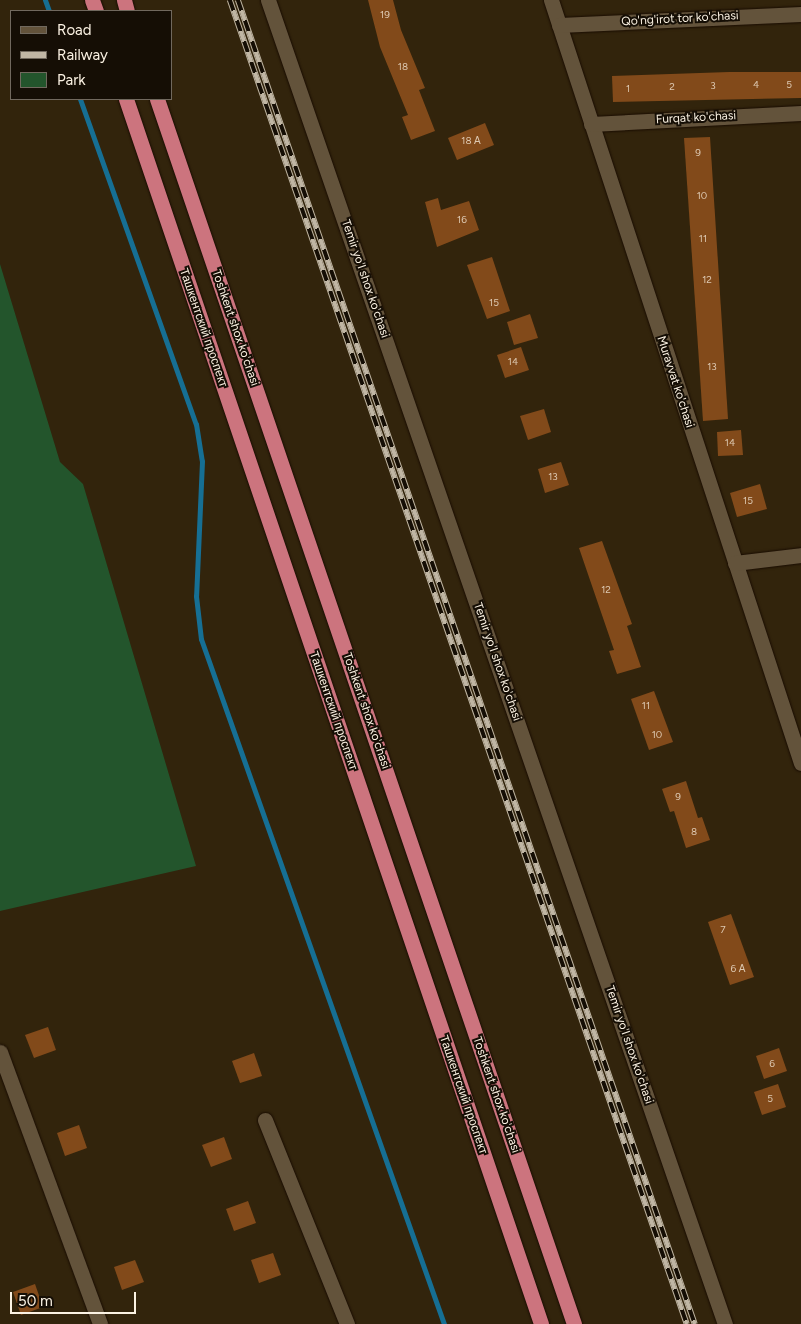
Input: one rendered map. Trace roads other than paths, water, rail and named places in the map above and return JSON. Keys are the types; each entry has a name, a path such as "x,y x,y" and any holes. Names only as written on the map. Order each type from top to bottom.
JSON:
{"highway":[{"name":"Ташкентский проспект","path":"126,100 541,1324"},
{"name":"Toshkent shox ko'chasi","path":"157,100 574,1324"}],"street":[{"name":"Temir yo'l shox ko'chasi","path":"268,0 725,1324"},
{"name":"Muravvat ko'chasi","path":"551,0 801,763"},
{"name":"Qo'ng'irot tor ko'chasi","path":"559,25 801,14"},
{"name":"Furqat ko'chasi","path":"591,124 801,113"},
{"path":"735,563 801,555"},
{"path":"0,1052 100,1324"},
{"path":"265,1120 347,1324"}],"waterway":[{"path":"45,0 49,10"},
{"path":"80,100 196,424 202,461 196,596 201,639 444,1324"}],"railway":[{"path":"230,0 687,1324"},
{"path":"238,0 695,1324"}]}
